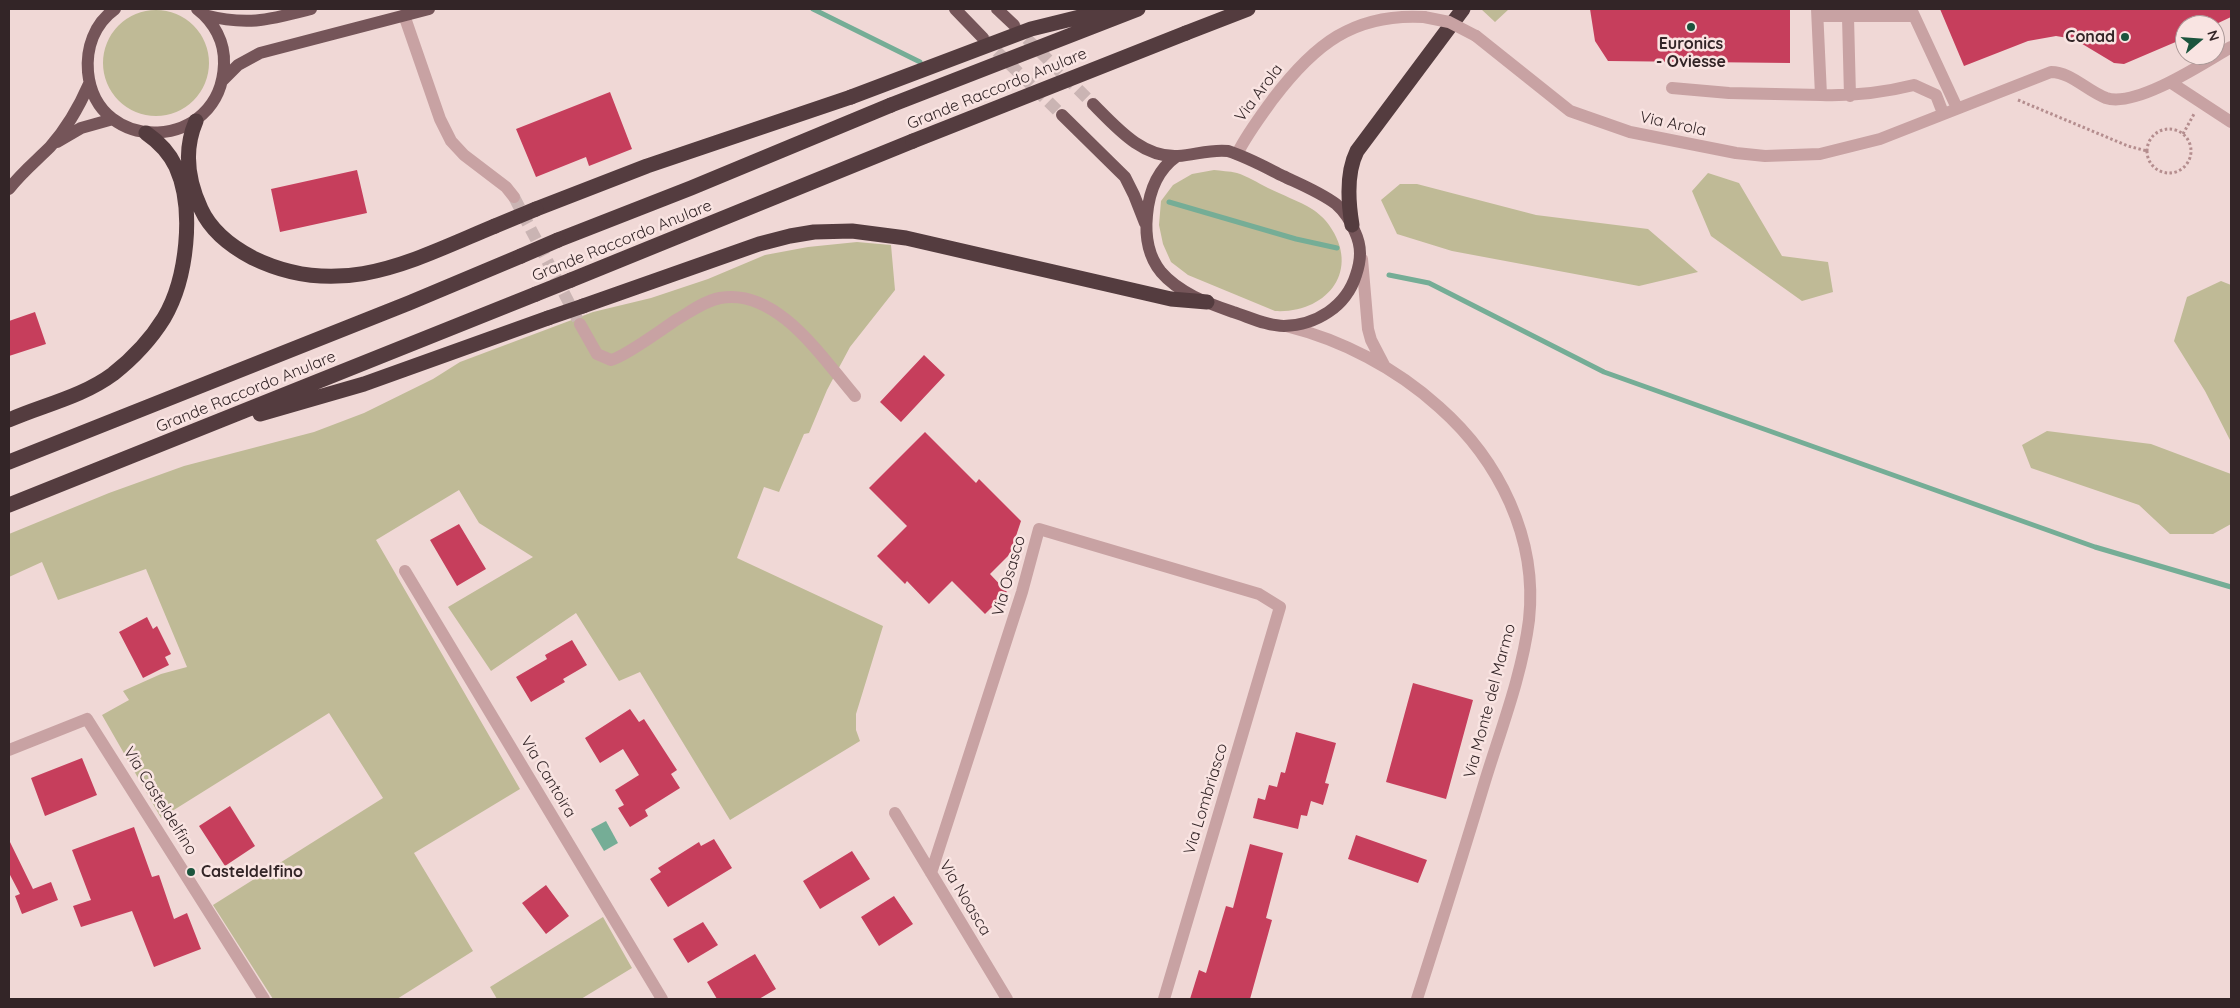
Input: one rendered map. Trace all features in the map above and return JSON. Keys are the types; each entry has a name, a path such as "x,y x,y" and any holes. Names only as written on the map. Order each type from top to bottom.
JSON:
{"highway":[{"path":"196,121 189,146 187,166 191,184 201,211 213,229 238,250 276,269 335,278 380,271 536,208 647,166 852,97 1030,29 1112,9"},
{"name":"Grande Raccordo Anulare","path":"9,462 409,303 558,240 691,188 891,105 1138,9"},
{"name":"Grande Raccordo Anulare","path":"9,505 913,141 1248,9"},
{"path":"1352,225 1349,192 1352,162 1357,151 1462,9"},
{"path":"9,420 80,393 114,373 145,343 164,319 170,305 184,255 187,220 180,176 172,160 158,141 146,133"},
{"path":"174,439 364,384 759,244 802,234 840,230 906,238 1171,299 1207,302"}],"main road":[{"path":"115,9 103,20 91,39 87,63 89,84 98,103 112,119 146,133 172,132 196,121 208,110 218,96 224,80 222,45 218,34 201,12"},
{"path":"201,12 224,20 252,22 311,9"},
{"path":"224,80 238,65 260,52 429,9"},
{"path":"955,9 983,38"},
{"path":"997,9 1014,26"},
{"path":"9,189 20,175 50,146 78,110 89,84"},
{"path":"1062,115 1125,177 1146,225 1149,249 1161,271 1182,290 1207,302 1283,326 1316,320 1343,300 1354,280 1361,253 1352,225 1337,205 1329,199 1237,154 1212,150 1177,156 1161,155 1139,145 1093,104"},
{"path":"50,146 81,128 112,119"},
{"path":"1146,225 1153,186 1165,167 1177,156"}],"street":[{"path":"1821,96 1818,13 1912,13 1957,108"},
{"path":"1850,96 1854,14"},
{"path":"404,16 433,102 450,141 464,155 506,187 514,197"},
{"name":"Via Arola","path":"1237,154 1251,129 1300,66 1332,39 1373,20 1397,17 1424,17 1449,22 1476,36 1570,111 1630,132 1736,153 1765,156 1820,154 1880,139 2046,73 2056,72 2067,76 2096,94 2118,100 2135,96 2170,82 2231,47"},
{"path":"2170,82 2231,122"},
{"path":"1672,88 1729,93 1850,96 1885,92 1914,85 1936,95 1943,114"},
{"name":"Via Monte del Marmo","path":"1361,253 1368,329 1371,340 1385,367"},
{"path":"580,324 597,354 611,360 704,304 730,297 748,298 766,306 788,321 855,396"},
{"name":"Via Monte del Marmo","path":"1283,326 1336,341 1385,367 1445,412 1486,457 1504,488 1516,516 1529,579 1528,628 1514,685 1417,999"},
{"name":"Via Osasco","path":"931,873 1022,592 1039,529 1259,594 1280,607"},
{"name":"Via Cantoira","path":"405,571 662,999"},
{"name":"Via Lombriasco","path":"1164,999 1280,607"},
{"name":"Via Casteldelfino","path":"9,750 87,718 264,999"},
{"name":"Via Noasca","path":"895,813 1007,999"}],"path":[{"path":"2010,87 2015,99 2128,146 2147,151"},
{"path":"2182,134 2201,103"},
{"path":"2174,129 2182,134 2190,144 2190,157 2182,168 2174,172 2160,171 2154,166 2147,151 2149,142 2154,134 2162,130 2174,129"}],"shaded area":[{"path":"1481,9 1509,9 1495,22"},
{"path":"156,10 176,14 193,26 205,43 209,63 205,83 193,100 176,112 156,116 136,112 119,100 107,83 103,63 107,43 119,26 136,14"},
{"path":"1214,170 1234,172 1245,176 1307,206 1326,221 1338,242 1342,258 1340,273 1334,286 1323,297 1310,305 1293,310 1275,311 1188,275 1171,262 1163,244 1159,225 1161,201 1173,185 1192,174"},
{"path":"1708,173 1739,183 1782,256 1828,262 1833,292 1802,301 1711,236 1692,191"},
{"path":"1400,184 1417,184 1536,215 1648,229 1698,272 1639,286 1452,251 1397,234 1381,200"},
{"path":"857,242 891,245 895,290 850,347 827,390 809,433 804,434 779,492 764,487 737,558 883,626 856,714 856,730 860,741 730,820 640,672 619,681 576,613 491,671 448,607 533,557 479,523 459,490 376,540 520,789 414,853 473,951 397,999 273,999 213,905 383,798 329,713 161,818 102,715 129,700 123,691 161,674 187,667 146,569 58,600 42,562 9,577 9,534 109,493 184,466 314,432 364,413 433,379 460,362 593,312 651,298 708,279 765,255 808,247"},
{"path":"2221,281 2231,285 2231,442 2205,391 2174,341 2187,297"},
{"path":"2047,431 2151,444 2231,474 2231,524 2213,534 2170,534 2139,505 2031,468 2022,445"},
{"path":"606,821 618,843 604,851 591,829"},
{"path":"603,917 632,968 581,999 497,999 490,987"}],"building":[{"name":"Euronics - Oviesse","path":"1590,9 1790,9 1790,63 1608,61 1595,41"},
{"name":"Conad","path":"1940,9 2231,9 2231,17 2225,20 2225,15 2175,15 2175,42 2124,64 2114,63 2074,39 2056,36 2028,41 1964,66"},
{"path":"610,92 632,149 589,166 586,157 536,177 516,129"},
{"path":"357,170 367,213 280,232 271,189"},
{"path":"35,312 46,344 9,356 9,321"},
{"path":"924,355 945,375 901,422 880,402"},
{"path":"925,432 976,483 979,479 1021,521 1010,554 990,574 1007,592 985,614 952,581 929,604 907,581 905,584 877,556 907,526 869,488"},
{"path":"459,524 486,569 457,586 430,540"},
{"path":"147,617 153,629 157,626 171,654 165,657 169,665 143,678 119,632"},
{"path":"572,640 587,665 563,679 565,682 531,702 516,677 547,659 545,655"},
{"path":"1413,683 1473,700 1446,799 1386,782"},
{"path":"630,709 639,722 644,719 677,770 671,774 680,788 645,810 648,816 630,827 618,808 624,805 615,790 639,775 623,749 600,763 585,738"},
{"path":"1296,732 1336,743 1325,783 1329,784 1323,805 1311,801 1307,816 1301,815 1298,829 1253,818 1258,798 1265,800 1269,785 1277,787 1281,772 1285,773"},
{"path":"82,758 97,795 45,816 31,778"},
{"path":"230,806 255,846 225,866 199,826"},
{"path":"134,827 152,877 159,875 174,919 187,913 201,949 154,967 132,911 81,927 73,906 91,900 72,850"},
{"path":"1356,835 1427,860 1418,883 1348,859"},
{"path":"714,839 732,868 668,907 650,879 661,872 658,868 699,842 701,846"},
{"path":"9,840 33,889 51,882 58,900 22,914 15,896 20,894 9,873"},
{"path":"1250,844 1283,853 1266,918 1272,920 1250,999 1190,999 1199,970 1206,973 1226,906 1233,908"},
{"path":"852,851 870,879 820,909 803,881"},
{"path":"546,885 569,916 546,934 522,903"},
{"path":"894,896 913,924 879,946 861,917"},
{"path":"703,922 718,945 688,963 673,939"},
{"path":"755,954 776,989 759,999 717,999 707,982"}],"waterway":[{"path":"813,9 920,62"},
{"path":"1169,202 1296,239 1337,248"},
{"path":"1389,275 1429,283 1604,372 2095,547 2231,587"}],"tunnel":[{"path":"1014,26 1093,104"},
{"path":"984,39 1062,115"},
{"path":"514,197 580,324"}],"place":[{"name":"Euronics - Oviesse","path":"1691,27"},
{"name":"Conad","path":"2125,37"},
{"name":"Casteldelfino","path":"191,872"}]}
